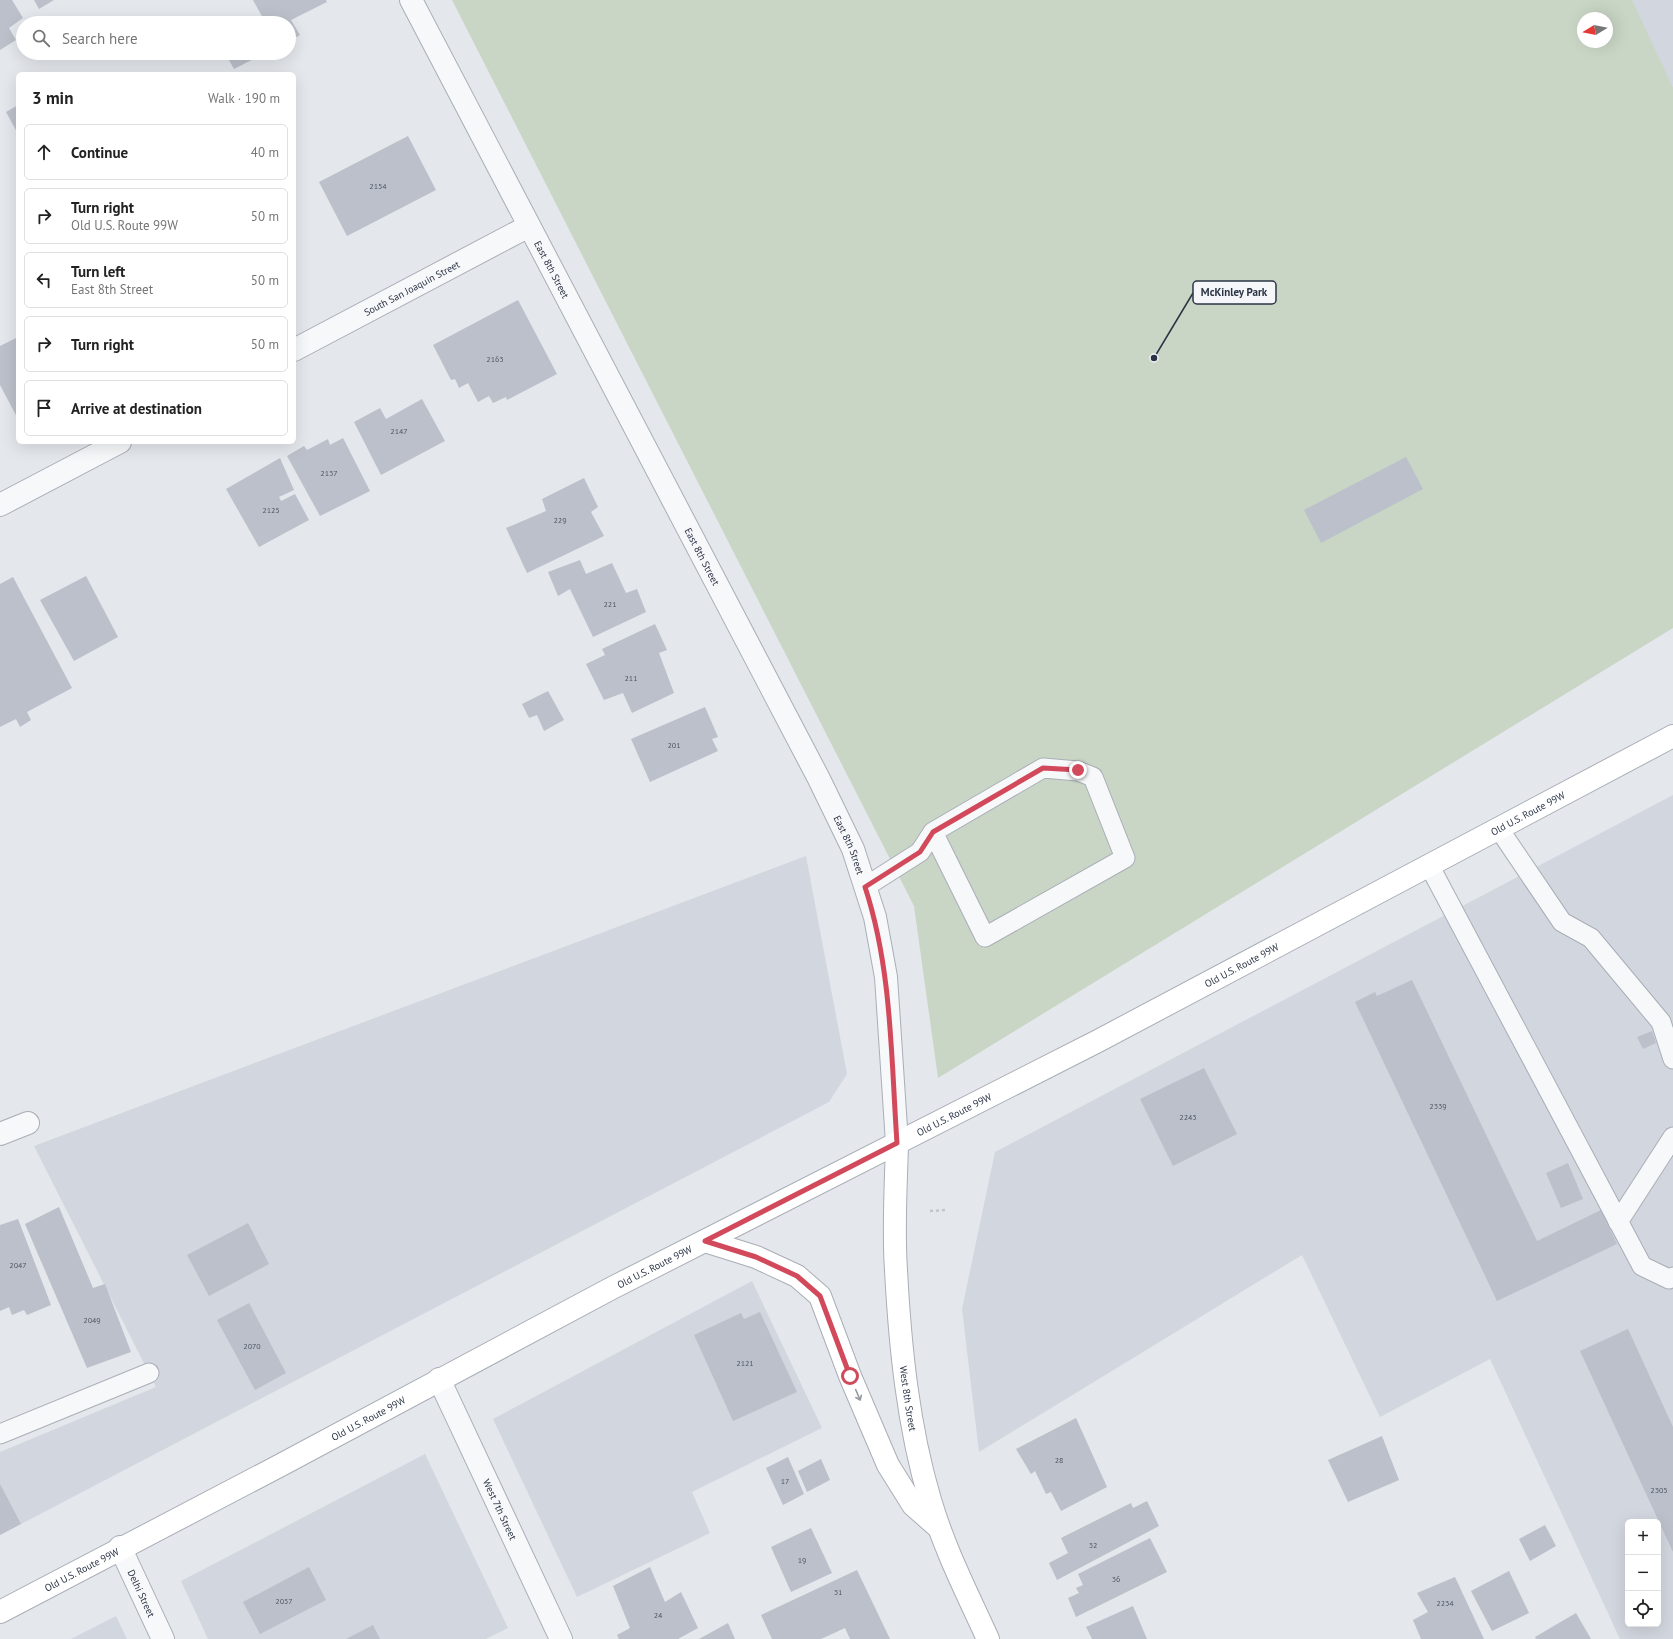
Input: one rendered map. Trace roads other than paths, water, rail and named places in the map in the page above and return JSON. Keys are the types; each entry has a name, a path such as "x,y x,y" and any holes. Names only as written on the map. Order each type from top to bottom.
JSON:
{"main road":[{"name":"Old U.S. Route 99W","path":"0,1612 279,1466 439,1379 1098,1040 1673,736"},
{"name":"West 8th Street","path":"897,1143 896,1269 904,1372 914,1433 930,1500 940,1529 954,1565 988,1639"},
{"path":"705,1241 756,1257 797,1276 820,1296 850,1376 888,1465 913,1505 940,1529"}],"street":[{"name":"East 8th Street","path":"411,0 819,779 853,849 875,917 886,977 897,1143"},
{"name":"South San Joaquin Street","path":"296,349 529,226"},
{"path":"0,505 116,444"},
{"path":"0,1134 28,1123"},
{"name":"West 7th Street","path":"439,1379 561,1639"},
{"name":"Delhi Street","path":"120,1548 163,1639"}],"lane":[{"path":"865,887 920,852 933,832 1043,768 1078,770 1093,777 1125,858 985,937 933,832"},
{"path":"1499,828 1562,922 1591,938 1661,1022 1673,1059"},
{"path":"1429,865 1642,1266 1669,1279 1673,1277"},
{"path":"1618,1222 1673,1137"},
{"path":"0,1434 149,1372"}],"place":[{"name":"McKinley Park","path":"1154,358"}]}
